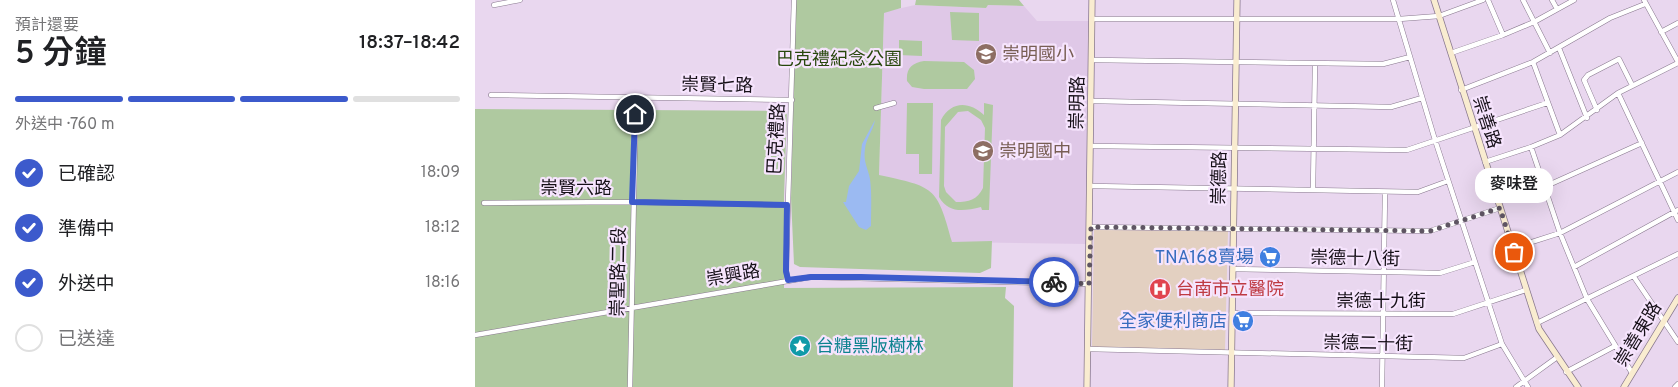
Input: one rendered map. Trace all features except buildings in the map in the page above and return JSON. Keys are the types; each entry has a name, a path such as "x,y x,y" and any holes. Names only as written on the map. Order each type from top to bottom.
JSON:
{"street":[{"path":"494,6 520,0"},
{"name":"巴克禮路","path":"788,280 786,271 787,205 793,0"},
{"name":"崇明路","path":"1087,387 1094,19 1092,0"},
{"name":"崇德路","path":"1231,387 1237,0"},
{"path":"1393,0 1435,140 1502,344 1528,387"},
{"name":"崇善路","path":"1434,0 1461,90 1537,323 1556,358 1577,387"},
{"path":"1094,19 1399,20 1439,16 1475,1 1483,0"},
{"path":"1488,0 1503,35"},
{"path":"1523,0 1550,53"},
{"path":"1552,0 1557,9"},
{"path":"1451,52 1503,35 1534,22 1574,0"},
{"path":"1461,90 1533,62 1610,18 1645,2 1678,62 1618,93 1587,118 1560,135 1531,148 1485,162"},
{"path":"1661,32 1678,23"},
{"path":"1559,48 1587,118"},
{"path":"1093,60 1383,64 1410,57"},
{"path":"1597,110 1585,80 1588,75 1619,59 1632,86"},
{"path":"1533,62 1560,135"},
{"path":"1313,190 1315,64"},
{"path":"1618,93 1660,182 1676,211 1678,220"},
{"name":"崇賢七路","path":"491,95 791,100"},
{"name":"崇聖路二段","path":"630,387 632,202 636,97"},
{"path":"1092,101 1391,107 1422,98"},
{"path":"876,108 894,103"},
{"path":"1092,146 1407,150 1547,103"},
{"path":"1544,187 1642,143"},
{"path":"1531,148 1560,232 1587,299 1632,373"},
{"path":"1513,248 1560,232 1678,172"},
{"path":"1091,186 1418,192 1448,181"},
{"path":"1382,387 1385,192"},
{"name":"崇賢六路","path":"484,202 787,205"},
{"path":"1091,227 1430,231 1500,208"},
{"path":"1574,267 1676,211"},
{"path":"1537,323 1678,254"},
{"name":"崇德十八街","path":"1233,269 1440,273 1475,262"},
{"name":"崇興路","path":"475,335 811,277 1089,284"},
{"path":"1634,277 1678,342"},
{"name":"崇德十九街","path":"1232,313 1453,314 1526,290"},
{"name":"崇善東路","path":"1624,387 1678,298"},
{"name":"崇德二十街","path":"1088,350 1463,358 1502,344"},
{"path":"1566,372 1615,346"},
{"path":"1516,387 1556,358"},
{"path":"1675,387 1678,384"}],"shaded area":[{"name":"崇明國中","path":"915,5 986,8 988,5 1024,6 1037,21 1090,21 1087,244 952,242 879,175 884,12"},
{"name":"台南市立醫院","path":"1094,230 1228,231 1225,350 1092,347"}],"green space":[{"name":"巴克禮紀念公園","path":"796,0 901,0 901,8 884,13 879,175 911,183 931,192 942,210 952,242 992,241 991,268 980,273 800,267 794,264 791,198"},
{"name":"巴克禮紀念公園","path":"916,0 1019,0 1024,6 988,5 986,8 915,5"},
{"path":"950,12 979,13 979,41 952,40"},
{"path":"899,40 922,41 922,56 899,55"},
{"path":"924,61 964,62 974,70 975,79 967,89 924,89 912,87 907,81 909,69 916,63"},
{"path":"907,103 933,103 932,174 919,174 919,154 906,154"},
{"path":"984,103 993,105 989,210 982,210 981,207 969,210 952,209 939,197 941,120 950,109 961,105 972,107 984,115","holes":["968,111 981,120 985,128 983,188 972,199 965,202 956,202 946,192 944,186 945,127 958,112"]},
{"path":"475,109 787,111 784,197 784,288 1006,287 1005,298 1014,306 1013,387 475,387"}],"water":[{"path":"875,120 867,141 865,154 871,197 871,226 866,230 859,227 843,202 846,202 849,186 859,171 862,144"}],"way so far":[{"path":"1054,282 1089,284 1091,227 1430,231 1500,208 1514,252"}],"place":[{"name":"崇明國小","path":"986,54"},
{"name":"崇明國中","path":"983,151"},
{"name":"麥味登","path":"1514,252"},
{"name":"TNA168賣場","path":"1270,257"},
{"name":"台南市立醫院","path":"1160,289"},
{"name":"全家便利商店","path":"1243,321"},
{"name":"台糖黑版樹林","path":"800,346"}],"route":[{"path":"635,114 632,202 787,205 786,271 788,280 811,277 861,277 1054,282"}]}
